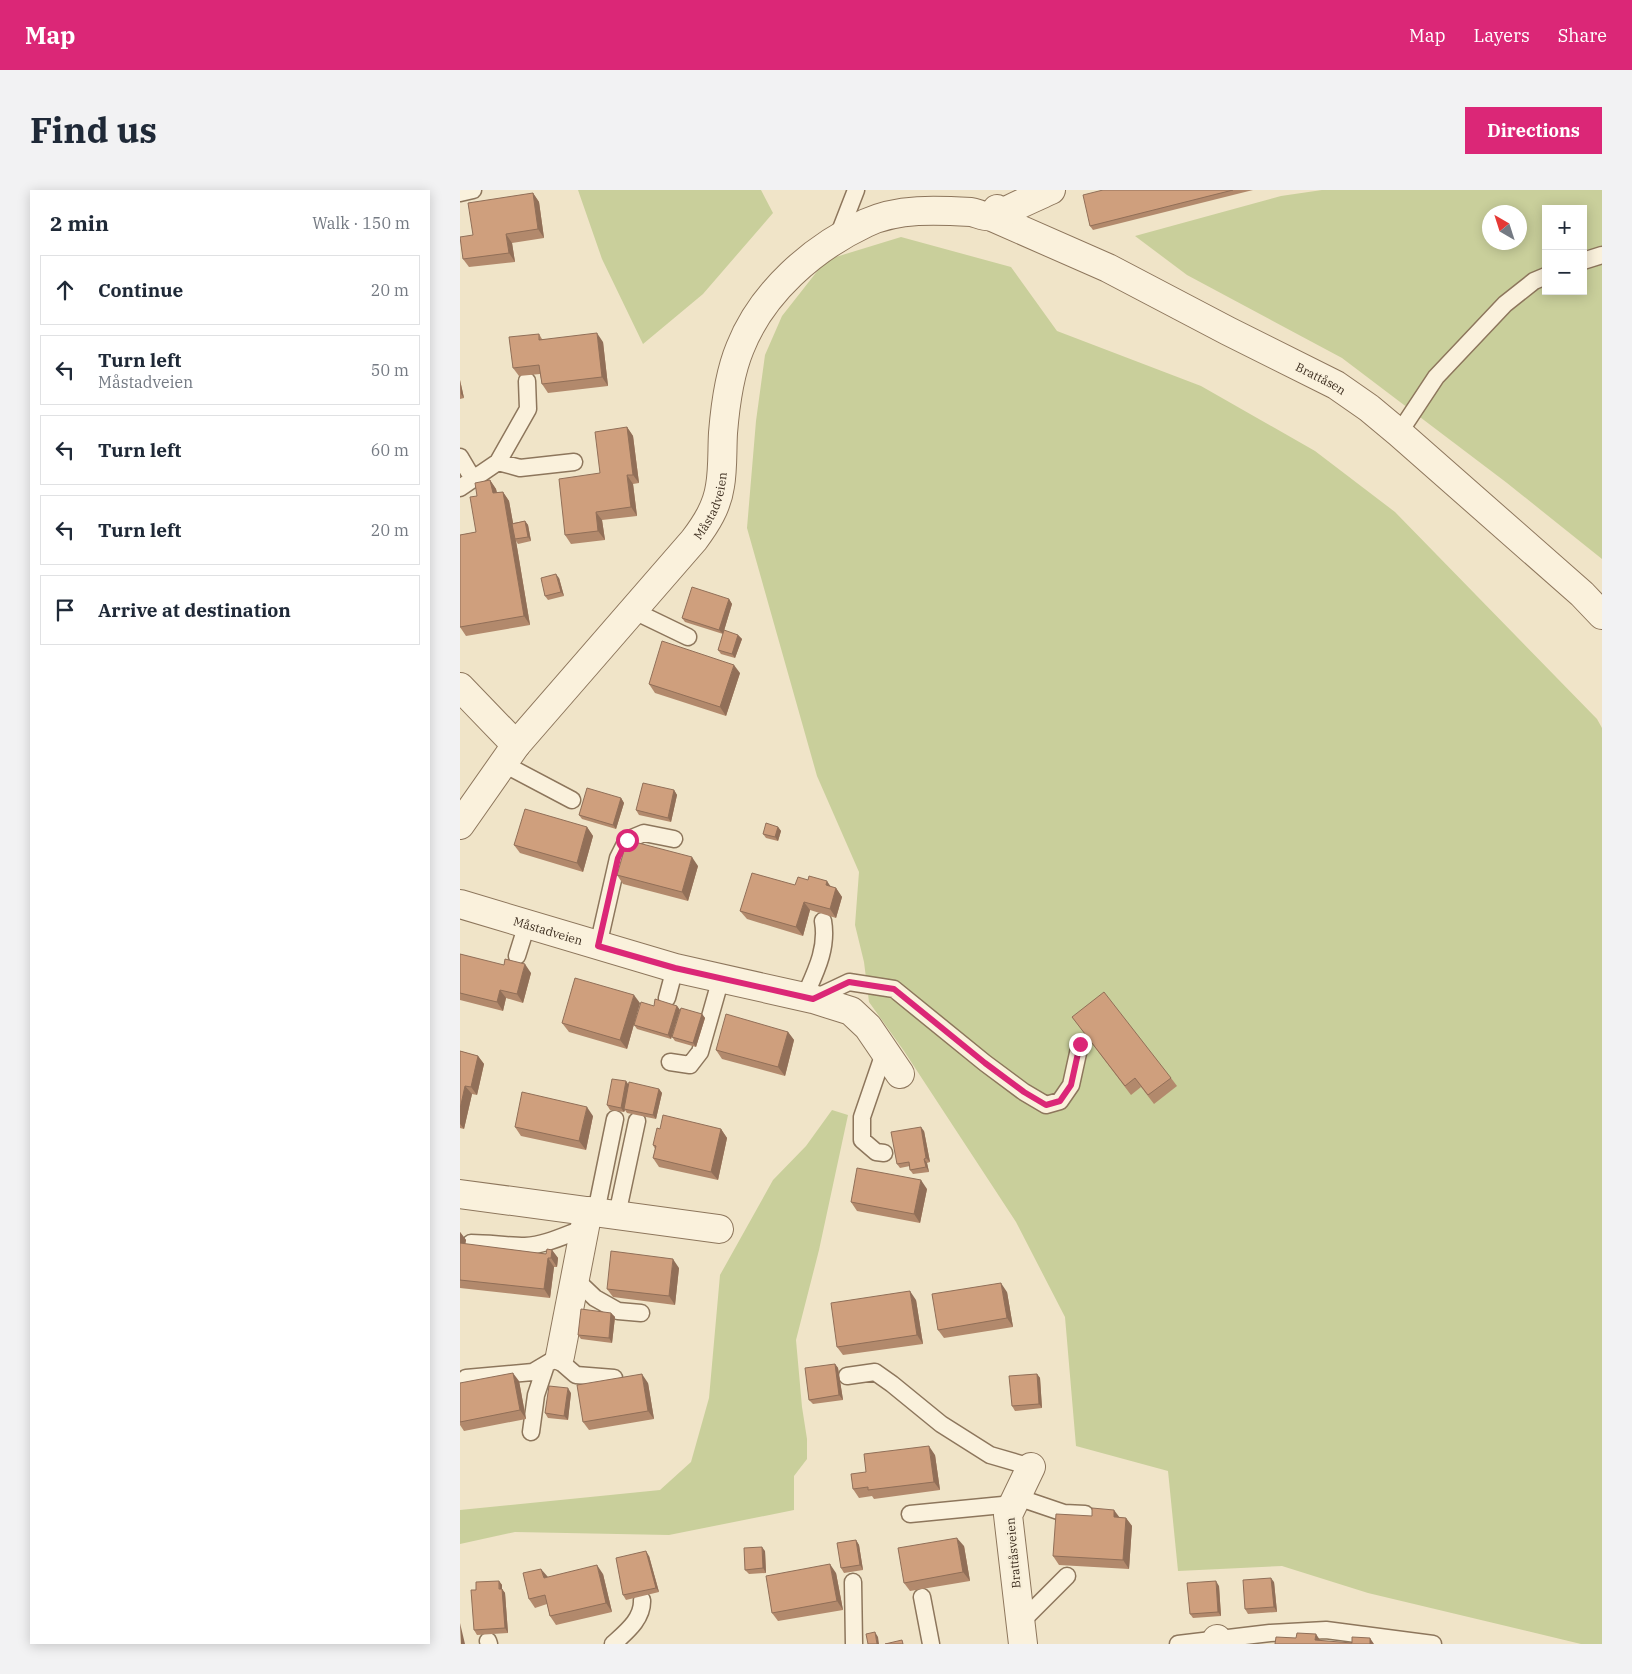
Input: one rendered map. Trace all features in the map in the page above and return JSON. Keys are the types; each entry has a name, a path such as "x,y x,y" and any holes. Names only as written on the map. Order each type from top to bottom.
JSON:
{"street":[{"path":"992,217 1012,190"},
{"path":"992,217 1051,190"},
{"name":"Måstadveien","path":"460,825 509,754 707,523 720,487 723,432 729,392 739,348 756,316 785,280 810,258 837,239 868,222 900,213 932,210 974,212 992,217"},
{"name":"Brattåsen","path":"992,217 1108,268 1228,332 1336,385 1399,432 1582,594 1602,614"},
{"path":"460,687 509,754"},
{"name":"Måstadveien","path":"460,904 675,968 809,998 851,1011 868,1027 900,1074"},
{"path":"460,1194 597,1216 719,1229"},
{"path":"553,1360 575,1279 597,1216"},
{"name":"Brattåsveien","path":"1022,1634 1008,1515 1031,1467"}],"lane":[{"path":"460,193 472,190"},
{"path":"837,239 856,190"},
{"path":"1587,260 1602,255"},
{"path":"1399,432 1436,377 1505,304 1534,281 1542,278"},
{"path":"460,457 467,484 498,462 528,409 528,381"},
{"path":"498,462 520,468 574,462"},
{"path":"632,610 688,637"},
{"path":"509,754 572,800"},
{"path":"598,946 618,858 627,840 644,833 674,839"},
{"path":"809,998 822,959 823,921"},
{"path":"517,956 527,924"},
{"path":"667,998 675,968"},
{"path":"670,1062 690,1064 700,1052 721,978"},
{"path":"809,998 849,982 894,989 985,1063 1024,1092 1046,1105 1060,1101 1071,1085 1080,1044"},
{"path":"884,1153 876,1152 862,1140 862,1117 885,1050"},
{"path":"597,1216 615,1119"},
{"path":"471,1243 532,1245 546,1243 597,1216 637,1121"},
{"path":"575,1279 595,1298 618,1311 641,1313"},
{"path":"466,1378 533,1372 553,1360 561,1362 576,1375 614,1378"},
{"path":"531,1432 536,1395 553,1360"},
{"path":"848,1376 875,1372 941,1424 990,1455 1031,1467"},
{"path":"910,1514 1015,1500 1064,1513 1085,1514"},
{"path":"1022,1634 1067,1576"},
{"path":"853,1582 854,1644"},
{"path":"922,1598 931,1644"},
{"path":"613,1644 632,1627 642,1608 642,1600"},
{"path":"1178,1644 1217,1641 1270,1633 1326,1630 1433,1644"}],"green space":[{"path":"578,190 761,190 773,213 703,294 643,344 602,259"},
{"path":"1322,190 1602,190 1602,559 1507,483 1342,358 1187,275 1135,236 1281,196"},
{"path":"901,237 1011,267 1057,331 1201,386 1315,451 1395,512 1597,719 1602,728 1602,1644 1581,1644 1368,1593 1282,1566 1178,1571 1168,1471 1076,1446 1065,1317 1016,1222 904,1051 869,1002 864,962 855,925 859,872 817,776 747,528 756,421 765,355 782,316 826,260"},
{"path":"832,1110 848,1115 819,1250 796,1340 807,1439 807,1459 794,1476 794,1510 669,1535 515,1532 460,1544 460,1510 660,1490 691,1462 709,1398 720,1275 773,1180 806,1146"}],"building":[{"path":"1103,190 1233,190 1090,226 1083,195"},
{"path":"533,193 538,229 506,234 509,253 463,259 460,237 473,235 468,203"},
{"path":"597,333 602,377 542,384 539,365 513,368 509,337 539,334 539,340"},
{"path":"627,427 633,475 627,475 631,507 596,512 598,531 565,535 559,479 600,473 595,432"},
{"path":"490,480 493,493 503,492 524,616 460,627 460,535 476,532 470,497 477,496 475,483"},
{"path":"525,521 528,537 515,539 512,524"},
{"path":"556,574 561,592 545,596 541,578"},
{"path":"692,587 729,599 719,630 682,618"},
{"path":"724,630 738,635 732,654 718,650"},
{"path":"662,641 734,665 720,707 649,684"},
{"path":"643,783 674,790 668,818 636,810"},
{"path":"587,788 621,798 613,825 579,815"},
{"path":"525,809 587,827 577,863 514,845"},
{"path":"766,823 778,827 775,837 763,834"},
{"path":"627,840 692,857 682,892 617,875"},
{"path":"752,873 795,885 798,877 808,880 809,876 827,881 826,885 836,888 830,909 804,902 796,927 740,911"},
{"path":"460,954 504,965 505,959 525,964 517,994 500,990 497,1002 460,993"},
{"path":"575,978 634,995 620,1040 562,1023"},
{"path":"1104,992 1171,1078 1148,1095 1135,1078 1125,1086 1072,1017"},
{"path":"655,999 677,1006 668,1035 634,1025 641,1002 654,1006"},
{"path":"681,1008 702,1014 693,1043 672,1037"},
{"path":"726,1014 788,1032 778,1067 716,1050"},
{"path":"460,1051 478,1056 471,1087 465,1086 460,1109"},
{"path":"612,1079 626,1081 621,1108 607,1105"},
{"path":"629,1082 659,1089 653,1115 624,1109"},
{"path":"522,1092 587,1107 579,1141 515,1127"},
{"path":"663,1115 721,1129 711,1172 653,1158 656,1146 653,1145 657,1128 660,1129"},
{"path":"921,1127 926,1167 910,1170 909,1162 897,1164 891,1132"},
{"path":"857,1168 921,1180 914,1214 851,1202"},
{"path":"460,1243 546,1254 547,1249 552,1250 551,1258 548,1258 544,1289 460,1280"},
{"path":"611,1251 673,1259 669,1296 607,1289"},
{"path":"1001,1283 1007,1318 938,1330 932,1294"},
{"path":"910,1291 917,1335 837,1347 831,1303"},
{"path":"581,1309 611,1313 609,1338 578,1335"},
{"path":"835,1364 839,1395 809,1400 805,1368"},
{"path":"513,1373 520,1410 460,1422 460,1383"},
{"path":"642,1374 648,1411 583,1422 577,1385"},
{"path":"1037,1374 1039,1404 1012,1406 1009,1376"},
{"path":"549,1386 568,1388 564,1416 545,1413"},
{"path":"929,1446 934,1482 868,1490 868,1487 853,1489 851,1474 866,1472 864,1454"},
{"path":"1092,1508 1114,1510 1114,1517 1126,1518 1123,1560 1053,1556 1056,1514 1092,1516"},
{"path":"957,1538 963,1572 904,1583 898,1548"},
{"path":"856,1540 860,1565 841,1568 837,1543"},
{"path":"762,1547 763,1568 745,1570 744,1548"},
{"path":"646,1551 656,1588 623,1595 616,1558"},
{"path":"830,1564 837,1601 772,1613 766,1576"},
{"path":"597,1565 606,1603 550,1616 545,1595 529,1599 523,1573 541,1569 544,1578"},
{"path":"1271,1578 1274,1607 1245,1609 1243,1580"},
{"path":"499,1581 499,1589 502,1589 505,1628 474,1630 471,1590 476,1590 476,1582"},
{"path":"1216,1581 1218,1612 1190,1614 1187,1583"},
{"path":"875,1632 877,1644 868,1644 866,1634"},
{"path":"1297,1633 1316,1634 1315,1640 1352,1643 1352,1637 1370,1638 1370,1644 1275,1644 1276,1637 1296,1638"},
{"path":"902,1640 903,1644 885,1644"}],"route":[{"path":"627,840 618,858 598,946 675,968 813,999 849,982 894,989 985,1063 1024,1092 1046,1105 1060,1101 1071,1085 1080,1044"}]}
